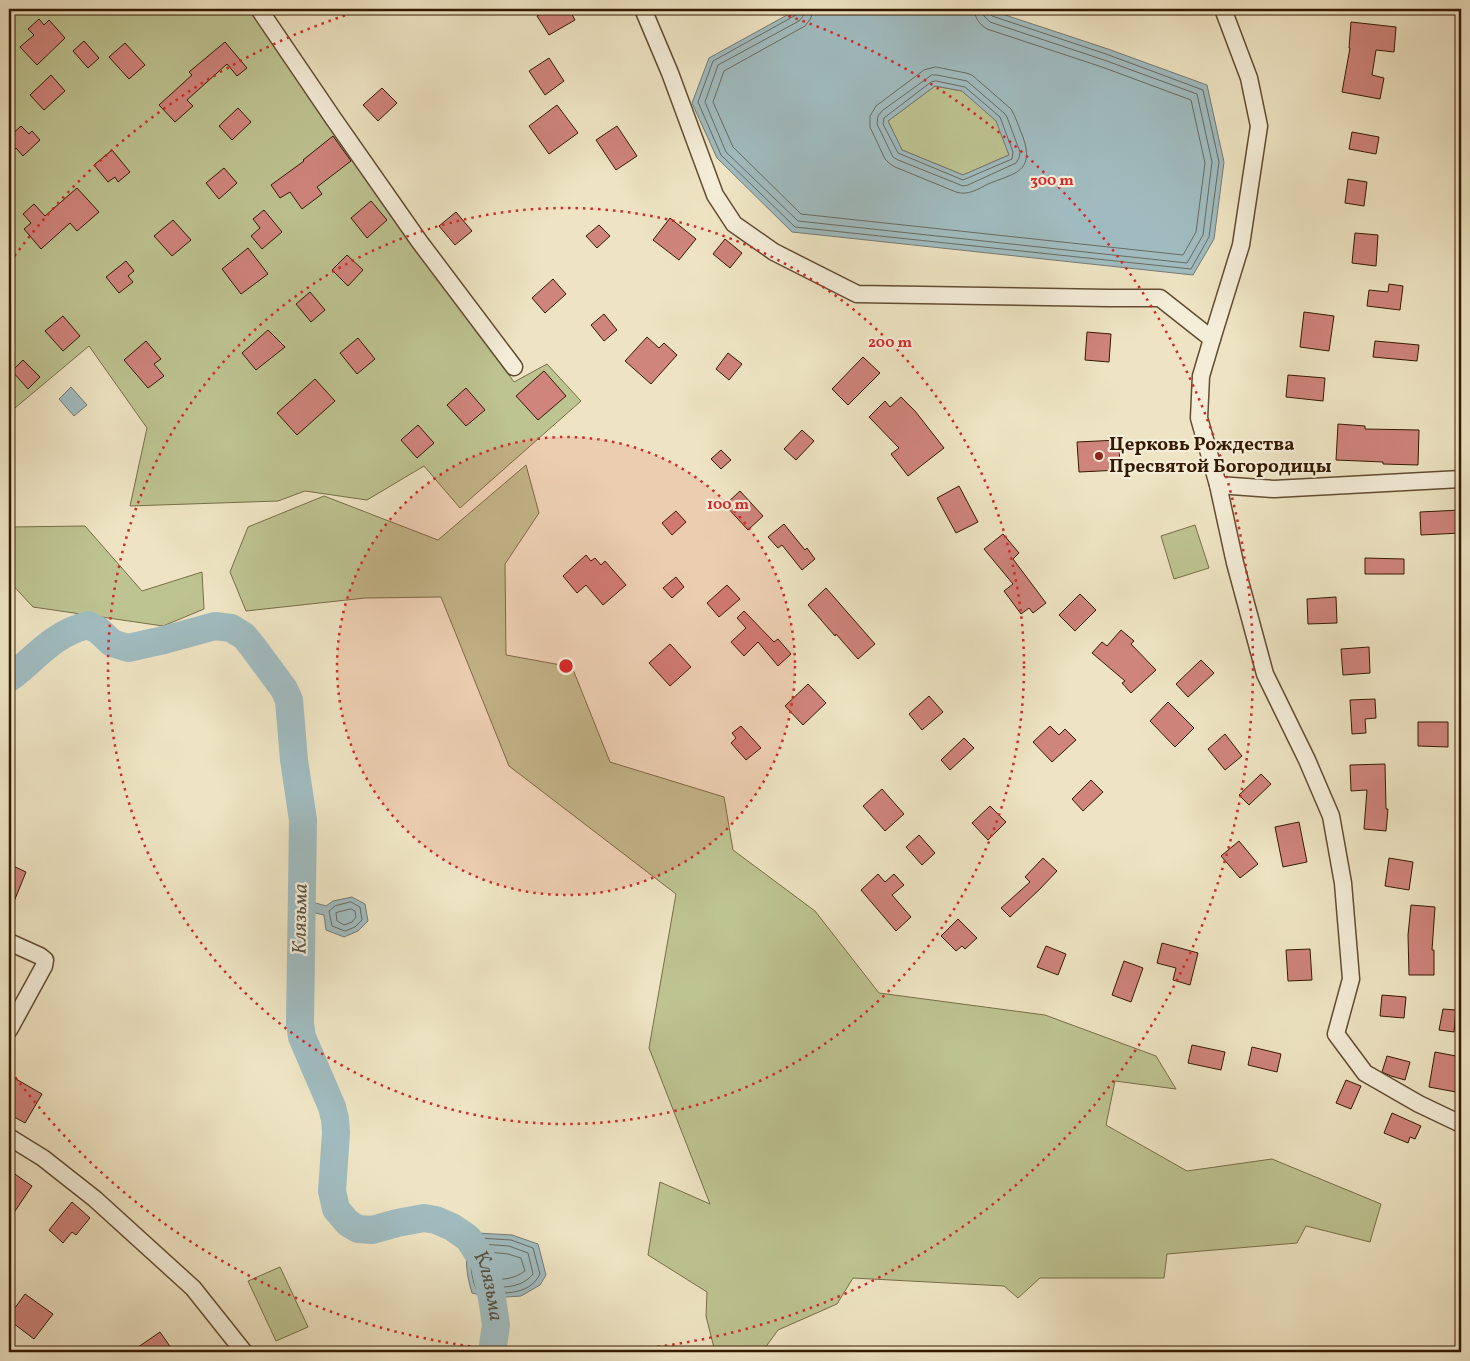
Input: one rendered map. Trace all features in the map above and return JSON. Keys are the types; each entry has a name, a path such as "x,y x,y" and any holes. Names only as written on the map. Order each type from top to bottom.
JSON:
{"street":[{"path":"259,9 419,241 514,367"},
{"path":"643,9 670,73 715,195 734,224 774,252 857,294 1160,298 1212,339"},
{"path":"1223,9 1249,78 1259,126 1241,245 1201,376 1199,418 1218,485 1235,563 1265,674 1307,760 1331,816 1343,883 1351,979 1336,1034 1365,1073 1420,1104 1461,1124"},
{"path":"1218,485 1274,489 1461,479"},
{"path":"9,942 45,960 44,966 9,1030"},
{"path":"9,1137 43,1158 95,1198 193,1288 244,1352"}],"green space":[{"path":"9,9 250,9 514,382 547,364 581,401 460,508 424,466 367,500 305,491 278,501 130,506 147,428 89,346 9,413"},
{"path":"935,86 962,91 997,121 1009,155 963,175 902,150 888,121"},
{"path":"526,465 539,513 505,564 506,655 572,667 610,762 724,797 733,850 815,911 879,993 1045,1015 1156,1056 1176,1089 1115,1081 1106,1125 1187,1171 1272,1159 1381,1204 1370,1242 1306,1226 1297,1243 1167,1254 1164,1278 1040,1278 1018,1298 1004,1286 853,1278 837,1304 778,1330 762,1352 715,1352 706,1316 707,1292 648,1255 660,1182 710,1204 649,1048 676,894 509,766 441,597 365,598 246,611 230,572 248,527 324,496 438,540"},
{"path":"1195,525 1209,568 1174,579 1161,536"},
{"path":"85,526 142,591 202,572 204,609 163,626 33,607 9,581 9,527"},
{"path":"280,1267 308,1327 276,1341 248,1281"}],"water":[{"path":"798,9 987,9 1108,49 1207,85 1224,162 1214,239 1193,275 792,232 717,158 692,103 709,58","holes":["935,86 962,91 996,121 1009,155 963,175 902,150 888,121"]},
{"path":"71,387 87,405 74,416 59,399"},
{"path":"352,897 365,904 368,921 358,931 344,937 326,930 324,915 302,910 302,899 326,906 333,901"},
{"path":"477,1233 512,1235 538,1244 546,1275 540,1285 521,1296 492,1298 472,1293 468,1279 467,1246 468,1238"}],"building":[{"path":"549,9 569,9 575,20 549,35 537,16"},
{"path":"39,19 44,25 49,20 65,38 37,65 20,47 34,35 28,29"},
{"path":"1351,22 1396,27 1394,52 1376,50 1372,75 1384,78 1380,99 1342,92 1350,48"},
{"path":"84,41 99,58 88,68 73,51"},
{"path":"225,42 247,68 237,76 227,64 187,100 193,106 175,122 159,105 192,75 189,72"},
{"path":"125,43 145,65 129,79 109,57"},
{"path":"549,58 564,81 545,95 529,71"},
{"path":"51,75 65,91 44,110 30,95"},
{"path":"382,88 397,103 378,121 363,105"},
{"path":"557,105 578,133 549,154 529,126"},
{"path":"238,108 251,122 232,140 219,126"},
{"path":"21,126 29,134 32,131 40,140 23,156 16,148 9,155 9,137"},
{"path":"617,126 637,156 616,170 596,140"},
{"path":"1352,132 1379,137 1376,154 1349,149"},
{"path":"333,136 351,161 317,187 322,194 302,209 290,192 280,198 271,185 304,161"},
{"path":"112,150 130,172 118,182 115,177 108,182 94,165"},
{"path":"224,168 237,183 219,199 206,183"},
{"path":"1348,179 1367,182 1364,206 1345,203"},
{"path":"77,188 99,212 77,231 70,223 41,249 24,229 31,223 23,214 34,204 45,216"},
{"path":"371,201 387,220 367,238 351,218"},
{"path":"264,210 282,232 262,249 251,236 260,228 253,219"},
{"path":"456,212 472,231 455,245 439,226"},
{"path":"670,218 696,239 679,260 653,240"},
{"path":"173,220 191,240 172,256 154,236"},
{"path":"599,225 610,236 597,248 586,236"},
{"path":"1355,233 1378,235 1376,266 1352,263"},
{"path":"725,239 742,253 730,268 713,254"},
{"path":"248,248 268,274 241,294 222,269"},
{"path":"347,255 363,270 348,286 332,270"},
{"path":"126,261 134,271 128,276 133,282 119,293 106,277"},
{"path":"553,279 566,294 545,313 532,298"},
{"path":"1389,284 1403,286 1400,310 1367,306 1369,290 1388,292"},
{"path":"310,292 325,310 311,322 296,304"},
{"path":"1304,312 1334,316 1329,351 1300,347"},
{"path":"604,314 617,330 604,341 591,325"},
{"path":"63,316 80,336 63,351 45,331"},
{"path":"268,330 285,347 256,370 242,353"},
{"path":"1087,332 1111,334 1109,362 1085,360"},
{"path":"647,337 659,348 664,343 677,355 651,384 625,361"},
{"path":"358,338 375,359 357,374 340,353"},
{"path":"146,341 161,359 154,364 164,376 148,388 124,360"},
{"path":"1375,341 1419,345 1417,361 1373,357"},
{"path":"728,353 742,364 729,380 716,369"},
{"path":"863,357 880,373 848,405 832,389"},
{"path":"23,360 40,377 28,389 12,371"},
{"path":"544,371 566,396 538,420 516,396"},
{"path":"1288,375 1325,378 1323,401 1286,397"},
{"path":"315,379 335,401 297,435 277,413"},
{"path":"466,388 485,410 466,426 447,405"},
{"path":"901,397 915,411 944,448 908,476 891,454 899,448 869,417 885,401 890,407"},
{"path":"1338,424 1365,426 1365,429 1419,430 1418,465 1336,460"},
{"path":"418,425 434,443 417,458 401,440"},
{"path":"802,430 814,441 796,460 784,449"},
{"name":"Церковь Рождества Пресвятой Богородицы","path":"1119,440 1120,470 1079,472 1077,442"},
{"path":"721,450 731,460 721,469 711,459"},
{"path":"959,486 978,522 956,533 937,498"},
{"path":"740,491 763,516 748,530 725,505"},
{"path":"1461,510 1461,533 1421,535 1420,512"},
{"path":"676,511 686,522 672,535 662,523"},
{"path":"784,524 805,550 807,548 815,559 802,570 782,545 778,548 768,537"},
{"path":"1003,534 1019,553 1013,559 1046,603 1033,613 1029,608 1021,614 1004,591 1013,584 984,549"},
{"path":"586,555 591,561 595,558 601,565 605,561 626,585 603,605 586,585 577,593 563,576"},
{"path":"1365,558 1404,559 1404,574 1365,574"},
{"path":"676,577 684,587 672,598 663,588"},
{"path":"727,585 740,599 719,617 707,603"},
{"path":"826,588 875,644 858,659 808,605"},
{"path":"1080,594 1096,610 1075,631 1059,615"},
{"path":"1336,597 1337,623 1308,624 1307,599"},
{"path":"744,611 774,642 778,639 791,654 778,666 758,642 744,656 731,642 746,628 737,618"},
{"path":"1121,630 1134,641 1131,644 1156,670 1131,693 1122,683 1125,681 1092,653 1102,642 1107,646"},
{"path":"670,644 691,667 670,686 649,663"},
{"path":"1369,647 1370,673 1343,675 1341,649"},
{"path":"1201,660 1214,673 1188,697 1176,684"},
{"path":"808,684 826,703 803,725 785,706"},
{"path":"929,696 943,712 922,730 909,714"},
{"path":"1375,699 1376,718 1365,719 1366,733 1352,734 1350,700"},
{"path":"1168,702 1194,728 1175,747 1150,721"},
{"path":"1418,722 1448,722 1448,747 1418,746"},
{"path":"741,726 761,748 746,760 731,743 736,738 732,733"},
{"path":"1050,726 1059,735 1065,729 1076,740 1052,762 1033,742"},
{"path":"1225,734 1242,756 1225,770 1208,749"},
{"path":"964,738 974,748 950,770 941,760"},
{"path":"1385,764 1386,809 1388,809 1386,831 1364,829 1367,790 1351,791 1350,765"},
{"path":"1261,774 1271,784 1249,805 1239,795"},
{"path":"1091,780 1103,792 1083,811 1072,799"},
{"path":"882,789 904,814 885,831 863,806"},
{"path":"990,806 1006,822 988,840 972,823"},
{"path":"1299,822 1307,862 1283,867 1275,827"},
{"path":"919,835 935,853 922,865 906,847"},
{"path":"1239,841 1258,864 1240,878 1221,856"},
{"path":"1043,858 1057,871 1010,917 1001,908 1030,882 1025,877"},
{"path":"1389,858 1413,862 1409,890 1385,886"},
{"path":"9,864 26,872 9,914"},
{"path":"878,874 885,882 894,874 904,885 892,895 911,917 896,931 861,890"},
{"path":"1411,905 1435,907 1432,950 1434,950 1434,975 1409,975 1408,935"},
{"path":"958,919 977,938 965,949 962,946 956,951 941,936"},
{"path":"1162,943 1198,953 1190,985 1173,980 1176,968 1157,963"},
{"path":"1046,946 1066,954 1058,975 1037,967"},
{"path":"1310,949 1312,980 1288,981 1286,950"},
{"path":"1124,961 1143,968 1131,1002 1112,995"},
{"path":"1382,995 1406,997 1404,1018 1380,1016"},
{"path":"1443,1009 1456,1010 1454,1032 1439,1030"},
{"path":"1192,1045 1225,1052 1221,1070 1188,1063"},
{"path":"1252,1047 1281,1054 1277,1072 1248,1065"},
{"path":"1435,1052 1461,1057 1456,1092 1429,1087"},
{"path":"1387,1056 1410,1062 1405,1080 1382,1072"},
{"path":"9,1075 42,1094 25,1123 9,1114"},
{"path":"1346,1080 1361,1086 1351,1109 1336,1103"},
{"path":"1392,1113 1421,1126 1415,1139 1410,1137 1408,1143 1384,1133"},
{"path":"9,1170 32,1186 9,1220"},
{"path":"72,1202 90,1218 76,1235 72,1232 63,1243 49,1230"},
{"path":"25,1294 53,1314 34,1339 9,1320 9,1316"},
{"path":"160,1332 174,1352 131,1352"}],"waterway":[{"name":"Клязьма","path":"9,678 57,638 88,625 98,630 112,643 128,648 215,626 231,628 244,636 284,689 289,700 294,760 303,820 300,1024 302,1037 332,1107 335,1119 336,1133 332,1191 336,1209 348,1223 358,1229 372,1230 424,1218 436,1220 452,1227 468,1238 484,1262 492,1298 496,1325 492,1352"}],"place":[{"name":"Церковь Рождества Пресвятой Богородицы","path":"1099,456"}]}
